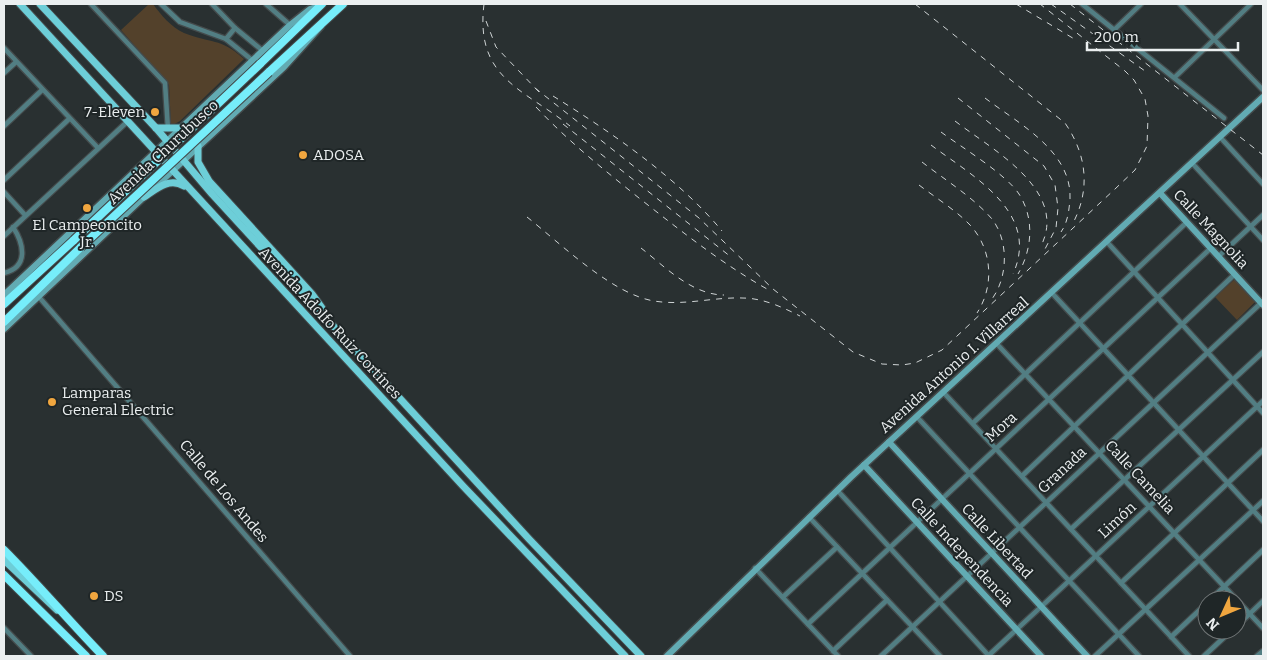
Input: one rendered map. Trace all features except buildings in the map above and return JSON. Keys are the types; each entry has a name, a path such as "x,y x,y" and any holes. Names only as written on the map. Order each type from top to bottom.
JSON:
{"highway":[{"name":"Avenida Churubusco","path":"4,322 81,247 343,4"},
{"name":"Avenida Churubusco","path":"4,304 74,240 320,5"},
{"path":"4,316 19,301 29,297"},
{"path":"4,550 46,593 64,617 102,656"},
{"path":"4,576 86,656"}],"main road":[{"name":"Avenida Adolfo Ruiz Cortínes","path":"20,4 462,486 625,656"},
{"name":"Avenida Adolfo Ruiz Cortínes","path":"40,4 168,140 212,194 542,553 641,656"},
{"path":"156,128 181,128"},
{"path":"198,146 198,162 209,181 312,294 340,333"},
{"path":"144,197 167,183 180,184 190,190"},
{"path":"4,560 64,617"}],"street":[{"path":"91,4 166,83 168,129"},
{"path":"161,4 180,22 226,39 252,60"},
{"path":"212,4 235,28 263,51"},
{"path":"266,4 290,25"},
{"path":"1082,4 1224,118"},
{"path":"1114,30 1141,4"},
{"path":"1180,4 1263,90"},
{"path":"1175,77 1251,4"},
{"path":"4,295 290,25 310,9 320,5"},
{"path":"4,328 306,45 326,20"},
{"path":"226,39 235,28"},
{"path":"4,48 98,148"},
{"path":"4,73 16,62"},
{"path":"4,126 42,90"},
{"name":"Avenida Antonio I. Villarreal","path":"667,656 707,619 755,568 864,464 944,393 1263,97"},
{"path":"4,180 69,119"},
{"path":"4,236 128,121"},
{"path":"1220,137 1263,184"},
{"path":"1192,163 1263,240"},
{"path":"142,164 159,183"},
{"path":"127,179 144,197"},
{"path":"4,192 25,215"},
{"name":"Calle Magnolia","path":"1160,193 1262,304"},
{"path":"1219,256 1263,215"},
{"path":"973,423 1132,271 1187,222"},
{"path":"4,273 15,268 22,258 23,246 13,227"},
{"path":"1107,242 1263,413"},
{"name":"Mora","path":"808,624 1211,248"},
{"path":"15,268 23,276"},
{"path":"1022,476 1235,274"},
{"path":"1052,293 1263,521"},
{"name":"Calle de Los Andes","path":"39,297 350,656"},
{"name":"Granada","path":"880,656 1262,304"},
{"name":"Calle Camelia","path":"997,344 1076,426 1263,628"},
{"path":"1071,529 1263,352"},
{"path":"944,393 1189,656"},
{"name":"Limón","path":"989,656 1263,401"},
{"path":"917,417 1139,656"},
{"name":"Calle Libertad","path":"889,442 1087,656"},
{"path":"1121,583 1263,450"},
{"name":"Calle Independencia","path":"864,464 1041,656"},
{"path":"837,490 989,656"},
{"path":"1095,656 1263,501"},
{"path":"809,517 937,655"},
{"path":"783,598 837,546"},
{"path":"1222,590 1263,550"},
{"path":"755,568 838,656"},
{"path":"833,651 887,600"},
{"path":"1247,617 1263,601"},
{"path":"1170,637 1197,612"},
{"path":"4,628 31,656"},
{"path":"1204,656 1221,640"},
{"path":"1258,656 1263,651"}],"shaded area":[{"path":"149,4 153,4 167,20 184,33 222,44 244,59 180,121 171,126 169,85 121,30"},
{"path":"1235,279 1255,302 1237,320 1215,297"}],"railway":[{"path":"484,4 483,29 487,49 495,65 519,90 570,126"},
{"path":"915,4 1065,123 1078,148 1084,173 1082,199 1072,225"},
{"path":"1016,4 1076,40"},
{"path":"535,88 699,218 773,289 853,352 882,364 902,365 915,363 942,350 1115,189 1135,170 1147,146 1148,116 1145,99 1134,80 1040,4"},
{"path":"1051,4 1145,71"},
{"path":"1070,4 1263,155"},
{"path":"486,21 496,47 539,92"},
{"path":"553,96 621,141 665,175 686,193 722,231"},
{"path":"958,98 1044,166 1055,185 1058,208 1056,228 1045,249"},
{"path":"985,98 1041,140 1062,167 1068,182 1070,199 1067,220 1061,232"},
{"path":"536,107 573,143 639,198 717,257 767,289"},
{"path":"955,121 1005,158 1036,189 1044,207 1047,226 1041,246"},
{"path":"563,124 731,257"},
{"path":"941,132 994,170 1013,186 1019,194 1028,214 1030,234 1029,245 1018,274"},
{"path":"931,145 982,183 998,198 1010,214 1018,232 1019,252 1013,274"},
{"path":"922,162 976,203 998,228 1004,248 1004,270 992,299"},
{"path":"919,185 965,220 984,246 989,269 988,281 983,303 977,313"},
{"path":"527,217 571,254 604,278 621,289 638,296 665,302 750,298 786,309 800,316"},
{"path":"641,248 690,285 712,294 724,295"}],"place":[{"name":"7-Eleven","path":"155,112"},
{"name":"ADOSA","path":"303,155"},
{"name":"El Campeoncito Jr.","path":"87,208"},
{"name":"Lamparas General Electric","path":"52,402"},
{"name":"DS","path":"94,596"}]}
